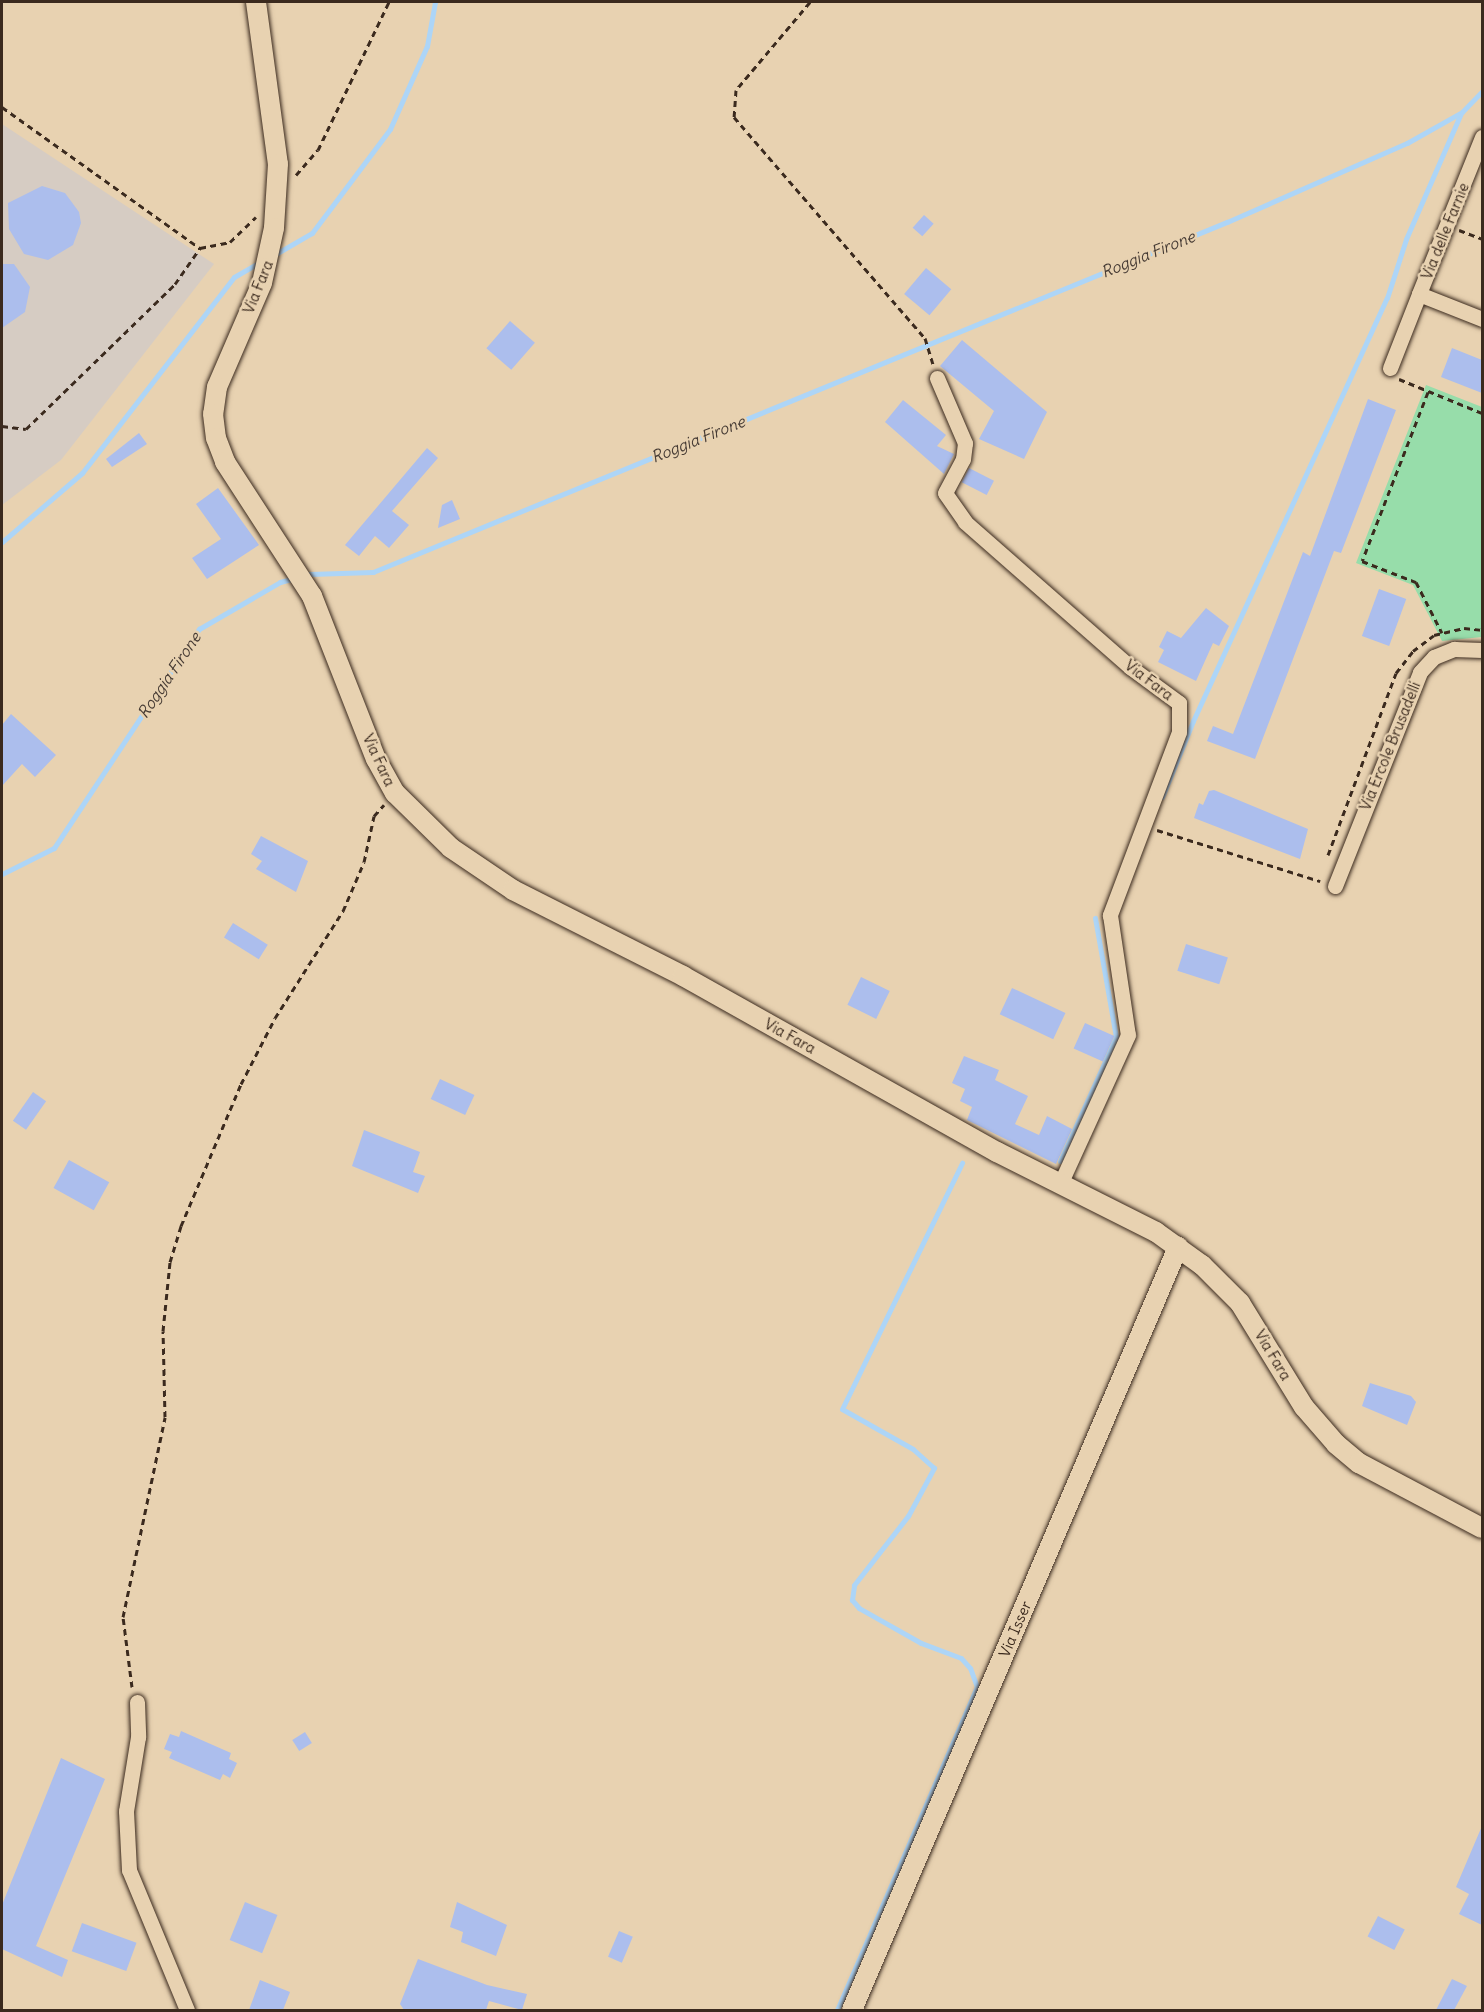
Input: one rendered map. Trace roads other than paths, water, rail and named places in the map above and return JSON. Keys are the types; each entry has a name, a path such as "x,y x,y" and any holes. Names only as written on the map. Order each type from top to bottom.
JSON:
{"street":[{"name":"Via Fara","path":"256,2 278,164 271,254 262,283 217,387 213,414 216,438 225,462 312,596 395,793 451,848 513,890 683,976 1060,1184 1133,1217 1178,1247 1240,1303 1304,1407 1336,1444 1359,1462 1482,1528"},
{"name":"Via delle Farnie","path":"1482,137 1419,294 1482,319"},
{"path":"1390,368 1419,294"},
{"name":"Via Fara","path":"936,378 965,443 963,459 945,493 965,522 1130,667 1179,703 1179,732 1110,915 1128,1035 1060,1184"},
{"name":"Via Ercole Brusadelli","path":"1335,886 1420,672 1434,657 1454,649 1482,650"},
{"name":"Via Isser","path":"852,2010 1178,1247"},
{"path":"137,1702 138,1737 126,1811 129,1870 187,2010"}],"waterway":[{"path":"274,255 312,233 390,129 427,46 435,2"},
{"name":"Roggia Firone","path":"2,874 54,848 199,629 280,582 310,574 373,572 1227,222 1407,143 1462,112 1482,91"},
{"path":"1162,797 1193,721 1387,298 1406,239 1461,113"},
{"path":"2,542 82,473 234,277 260,262"},
{"path":"1060,1161 1116,1037 1095,918"},
{"path":"837,2010 977,1687 970,1668 961,1658 921,1643 859,1608 852,1600 854,1585 908,1516 934,1468 913,1449 842,1409 962,1163"}]}
